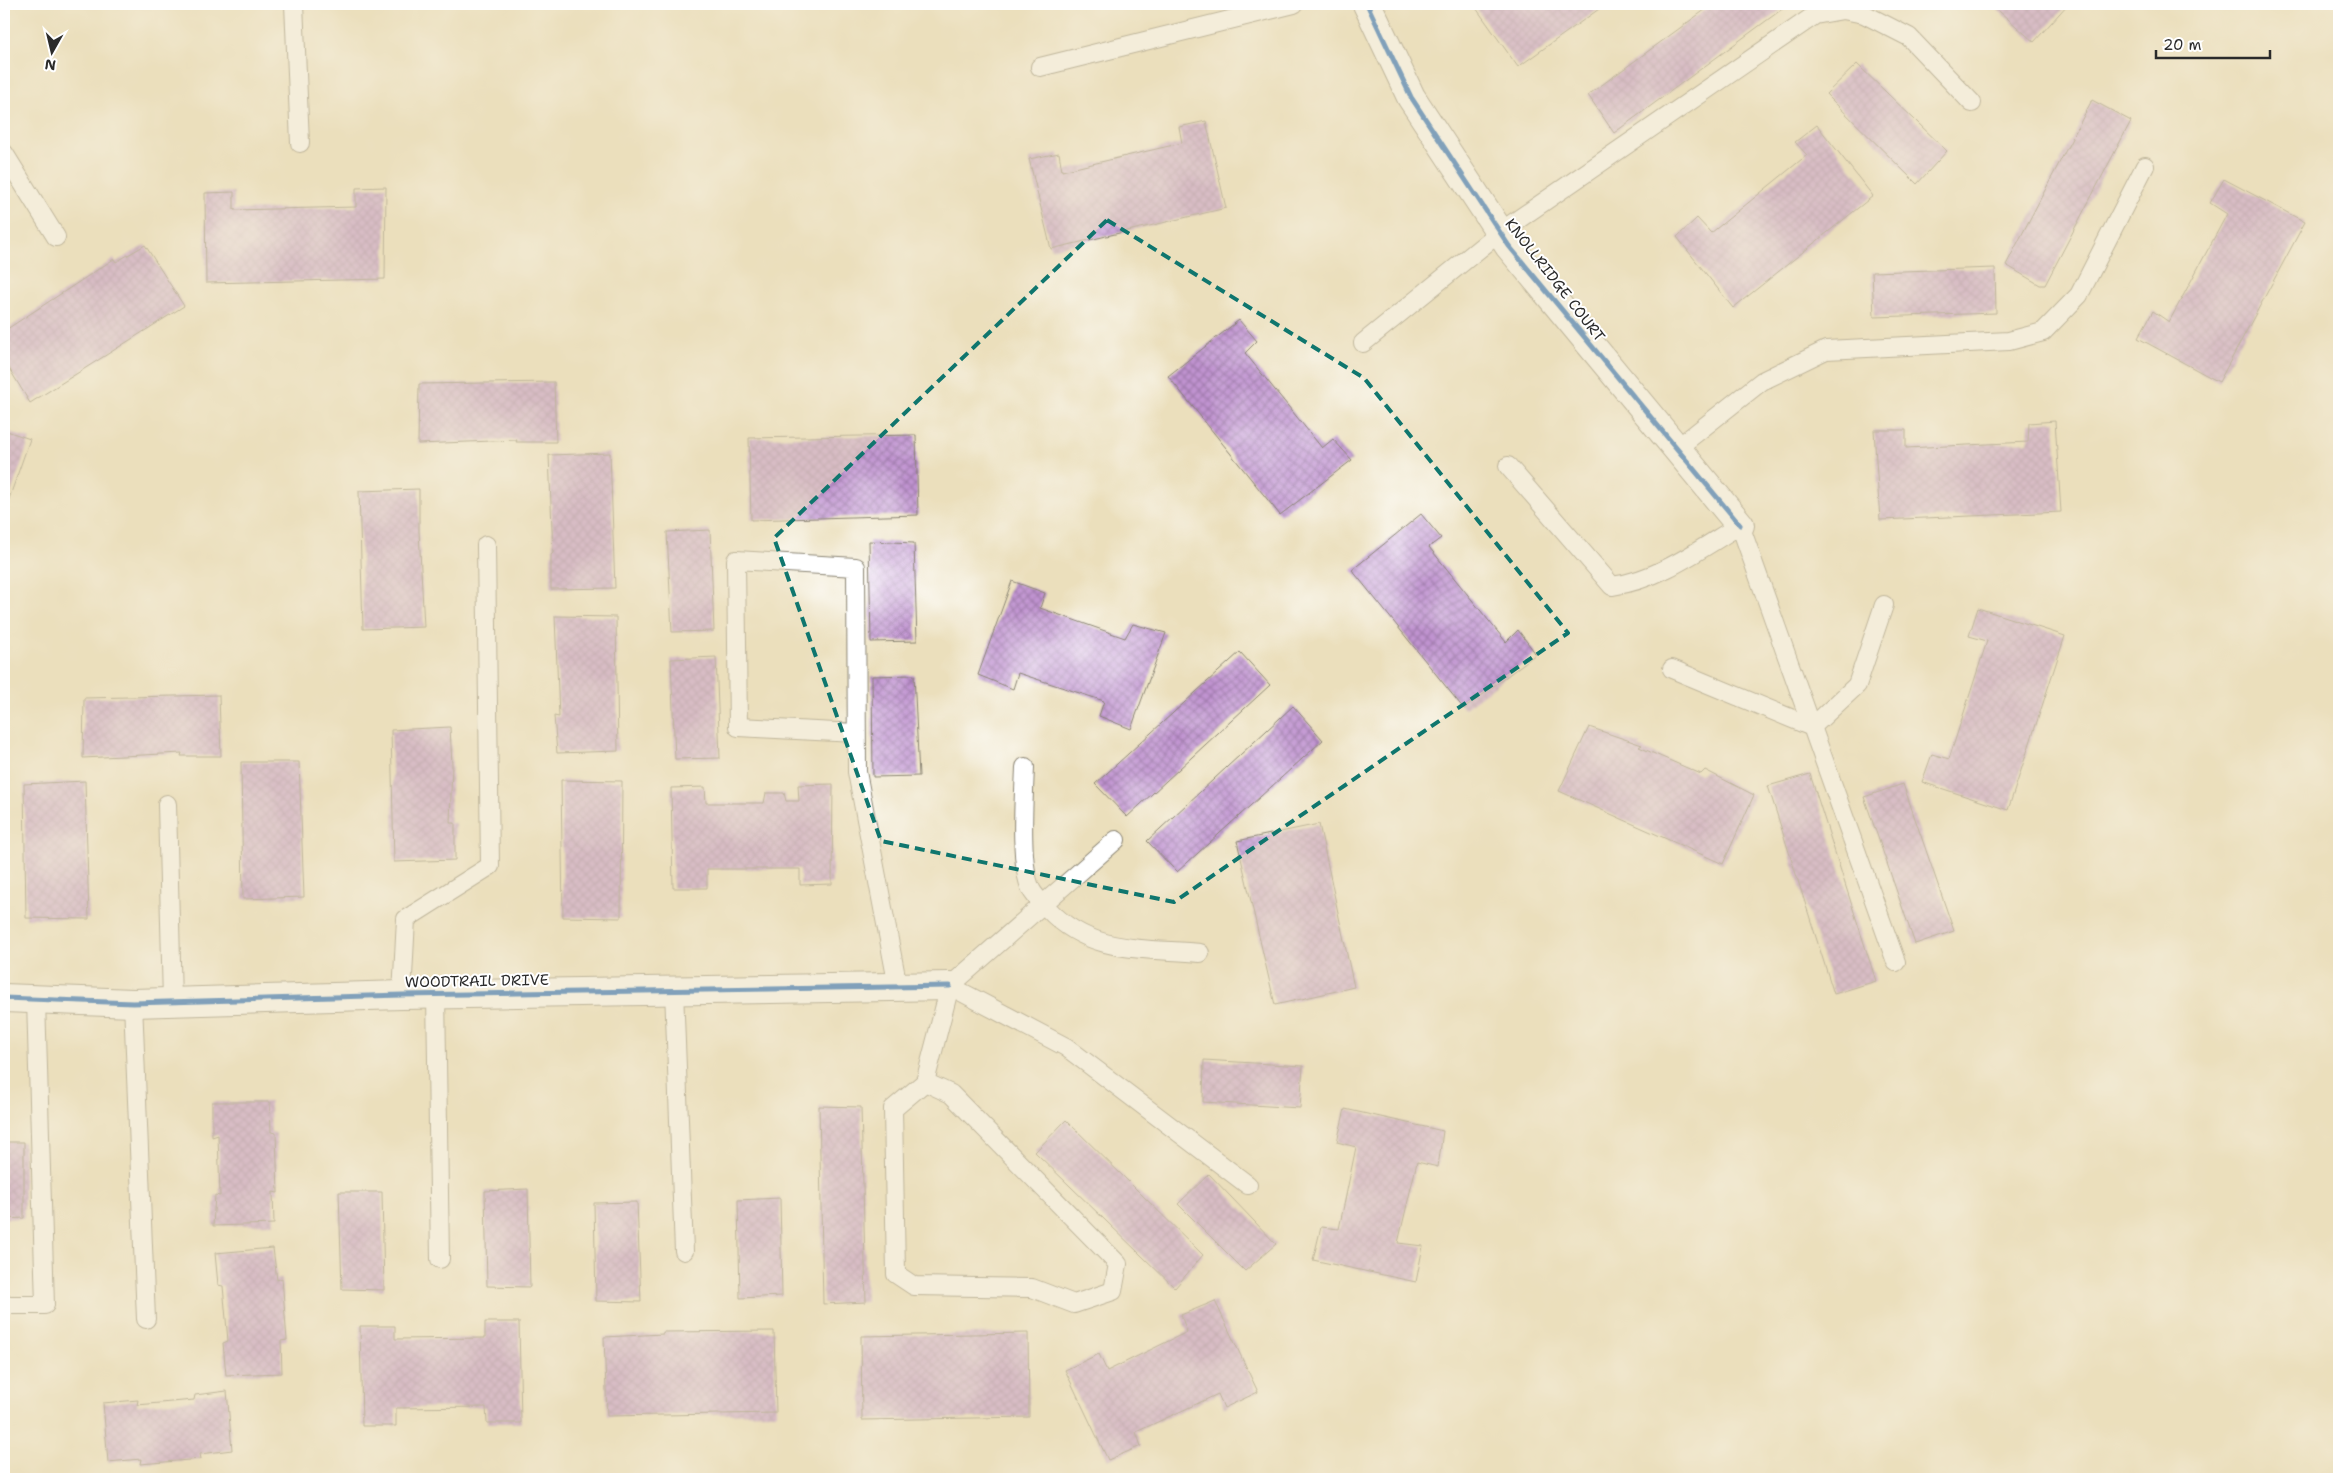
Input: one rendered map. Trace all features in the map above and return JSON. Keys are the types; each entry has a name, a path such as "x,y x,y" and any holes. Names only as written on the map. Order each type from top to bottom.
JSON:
{"street":[{"name":"KNOLLRIDGE COURT","path":"1367,4 1411,97 1509,246 1740,526"},
{"name":"WOODTRAIL DRIVE","path":"4,998 133,1003 436,994 950,986"}],"lane":[{"path":"294,4 300,143"},
{"path":"1040,67 1294,4"},
{"path":"1363,343 1500,232 1815,15 1843,10 1864,14 1909,37 1972,103"},
{"path":"4,153 56,237"},
{"path":"1676,449 1762,381 1826,350 2009,341 2043,332 2079,295 2145,166"},
{"path":"1508,466 1612,586 1630,584 1671,566 1740,526 1896,962"},
{"path":"402,995 406,919 490,866 486,545"},
{"path":"856,732 738,727 736,560 856,567 857,772 898,987"},
{"path":"1812,727 1857,685 1884,605"},
{"path":"1672,669 1812,727"},
{"path":"1024,767 1023,835 1026,864 1031,888 1043,904 1062,924 1085,938 1115,946 1200,953"},
{"path":"167,804 172,1001"},
{"path":"925,1082 952,1094 1118,1264 1114,1291 1074,1304 1032,1288 914,1286 896,1274 893,1110 925,1082 950,986 1116,840"},
{"path":"950,986 1066,1047 1248,1185"},
{"path":"674,990 684,1251"},
{"path":"436,994 440,1259"},
{"path":"4,1305 45,1305 36,1000"},
{"path":"133,1003 146,1319"}],"highlighted area":[{"path":"1107,220 1364,378 1568,633 1174,902 881,841 774,538"}],"building":[{"path":"1482,4 1606,4 1518,67 1476,8"},
{"path":"1713,4 1789,4 1614,133 1588,95"},
{"path":"1991,4 2068,4 2034,42"},
{"path":"1857,64 1947,151 1917,184 1826,94"},
{"path":"2092,100 2131,121 2045,285 2040,285 2006,265"},
{"path":"1206,121 1226,208 1051,249 1029,159 1059,153 1062,171 1182,143 1179,127"},
{"path":"1817,125 1873,196 1733,308 1677,237 1697,218 1711,233 1807,155 1795,142"},
{"path":"2224,179 2305,222 2219,382 2138,338 2153,311 2169,322 2227,214 2210,203"},
{"path":"386,187 385,279 206,283 205,193 234,192 234,210 356,207 356,188"},
{"path":"145,245 184,306 30,403 4,360 4,331 114,259 116,262"},
{"path":"1995,268 1996,313 1874,317 1872,272"},
{"path":"1239,320 1257,341 1245,353 1322,448 1333,439 1352,460 1280,515 1168,376"},
{"path":"554,382 556,442 516,442 517,440 418,444 419,384"},
{"path":"2055,421 2061,512 1880,520 1874,430 1906,430 1906,448 2028,442 2029,423"},
{"path":"4,430 30,439 4,513"},
{"path":"916,435 918,515 751,520 749,438"},
{"path":"610,453 615,588 551,589 551,555 553,553 549,455"},
{"path":"419,489 419,531 424,627 363,629 359,491"},
{"path":"1421,514 1441,538 1429,547 1506,642 1518,630 1536,654 1464,709 1352,570"},
{"path":"710,530 714,631 672,632 667,532"},
{"path":"869,541 914,543 917,641 871,642"},
{"path":"1012,581 1045,593 1040,608 1125,638 1133,624 1166,633 1131,729 1099,716 1104,701 1018,673 1013,689 978,675"},
{"path":"1978,608 2065,636 2008,810 1922,782 1932,754 1949,759 1987,641 1969,636"},
{"path":"555,616 616,617 618,751 557,753 554,716 559,717"},
{"path":"1240,652 1270,685 1127,817 1095,784"},
{"path":"716,657 720,758 675,759 671,659"},
{"path":"914,675 919,776 873,777 872,676"},
{"path":"219,695 221,756 181,756 182,753 83,758 84,698"},
{"path":"1293,706 1323,740 1177,872 1147,841"},
{"path":"450,727 452,765 450,823 455,823 455,860 394,862 391,730"},
{"path":"1589,727 1642,745 1639,747 1701,774 1705,770 1754,795 1723,864 1559,791"},
{"path":"241,762 299,762 304,897 243,899"},
{"path":"1810,774 1876,981 1834,994 1768,786"},
{"path":"561,780 622,781 621,918 563,917"},
{"path":"85,781 89,919 26,918 24,784"},
{"path":"833,784 832,884 800,885 800,869 707,869 707,888 673,888 671,788 705,787 706,803 764,803 766,793 784,793 786,801 799,801 798,785"},
{"path":"1903,784 1954,931 1915,944 1864,797"},
{"path":"1319,824 1354,987 1275,1005 1237,841"},
{"path":"1204,1060 1303,1066 1300,1108 1203,1102"},
{"path":"212,1102 270,1102 271,1132 276,1133 278,1193 273,1192 274,1224 213,1226 215,1195 220,1196 218,1135 212,1137"},
{"path":"819,1106 861,1107 866,1302 823,1304"},
{"path":"1345,1109 1443,1131 1438,1167 1417,1162 1398,1243 1423,1246 1416,1282 1313,1260 1321,1227 1339,1229 1356,1147 1337,1142"},
{"path":"1066,1120 1203,1255 1175,1288 1035,1152"},
{"path":"4,1142 24,1142 24,1218 4,1219"},
{"path":"1209,1174 1276,1244 1245,1271 1178,1204"},
{"path":"528,1189 530,1287 487,1286 485,1191"},
{"path":"339,1192 382,1192 384,1290 342,1289"},
{"path":"780,1198 782,1296 740,1298 738,1200"},
{"path":"637,1202 641,1302 596,1301 594,1203"},
{"path":"273,1248 277,1280 282,1278 287,1340 281,1341 282,1373 226,1375 223,1343 228,1341 223,1286 218,1285 215,1253"},
{"path":"1215,1301 1258,1392 1224,1408 1218,1394 1136,1432 1141,1446 1108,1460 1065,1370 1099,1354 1107,1371 1187,1332 1181,1315"},
{"path":"485,1322 519,1322 521,1423 487,1423 486,1407 396,1408 396,1426 362,1426 360,1326 395,1326 395,1339 485,1338"},
{"path":"774,1331 776,1413 607,1416 604,1337 663,1334 663,1332"},
{"path":"1028,1333 1029,1417 862,1420 861,1336"},
{"path":"227,1391 232,1450 200,1454 201,1459 140,1464 141,1459 108,1462 103,1403 138,1400 137,1405 194,1400 195,1395"}],"cycle path":[{"path":"1367,4 1411,97 1509,246 1740,525"},
{"path":"4,998 133,1003 402,995 950,986"}]}
